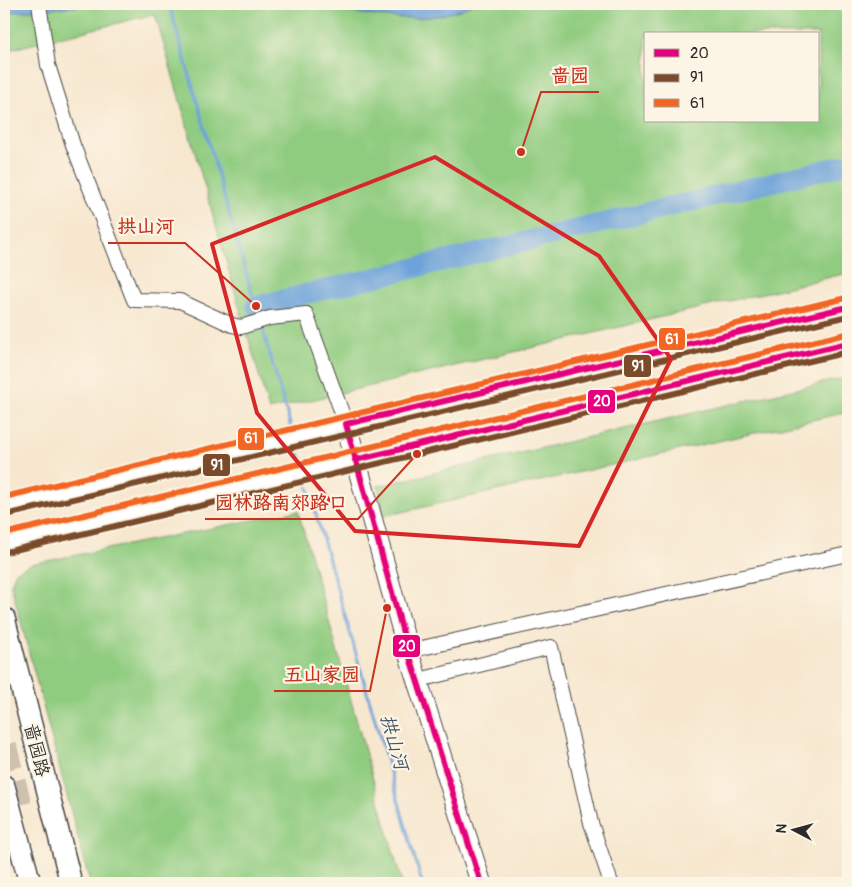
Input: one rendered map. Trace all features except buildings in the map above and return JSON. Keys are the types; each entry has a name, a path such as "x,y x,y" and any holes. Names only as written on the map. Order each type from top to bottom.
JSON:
{"main road":[{"path":"4,506 848,306"},
{"path":"4,543 848,344"},
{"name":"啬园路","path":"4,618 71,883"},
{"path":"4,786 30,883"}],"street":[{"path":"39,4 48,65 74,145 134,300 180,301 232,325 241,327 270,318 306,314 346,424 408,651 419,680 481,883"},
{"path":"408,651 848,554"},
{"path":"419,680 551,648 591,823 610,883"}],"highlighted area":[{"path":"435,157 599,256 671,359 579,546 355,531 257,413 212,244"}],"green space":[{"path":"4,4 848,4 848,273 269,410 155,14 4,51"},
{"path":"848,377 848,412 384,516 378,486"},
{"path":"298,511 402,883 90,883 11,585 15,572 31,564"}],"water":[{"path":"4,4 103,4 4,13"},
{"path":"298,4 473,4 453,12 431,17 409,18 387,17"}],"waterway":[{"name":"拱山河","path":"169,4 259,318"},
{"path":"256,306 848,164"},
{"name":"拱山河","path":"261,324 292,431"},
{"name":"拱山河","path":"296,444 302,464"},
{"name":"拱山河","path":"306,480 422,883"}],"tunnel":[{"path":"4,745 21,812"}],"transit line":[{"name":"61","path":"4,497 846,298"},
{"name":"20","path":"481,883 408,651 346,424 848,307"},
{"name":"91","path":"6,515 848,316"},
{"name":"61","path":"4,534 846,334"},
{"name":"20","path":"355,460 848,343"},
{"name":"91","path":"6,552 848,352"}],"place":[{"name":"啬园","path":"521,152"},
{"name":"拱山河","path":"256,306"},
{"name":"园林路南郊路口","path":"417,454"},
{"name":"五山家园","path":"387,608"}]}
